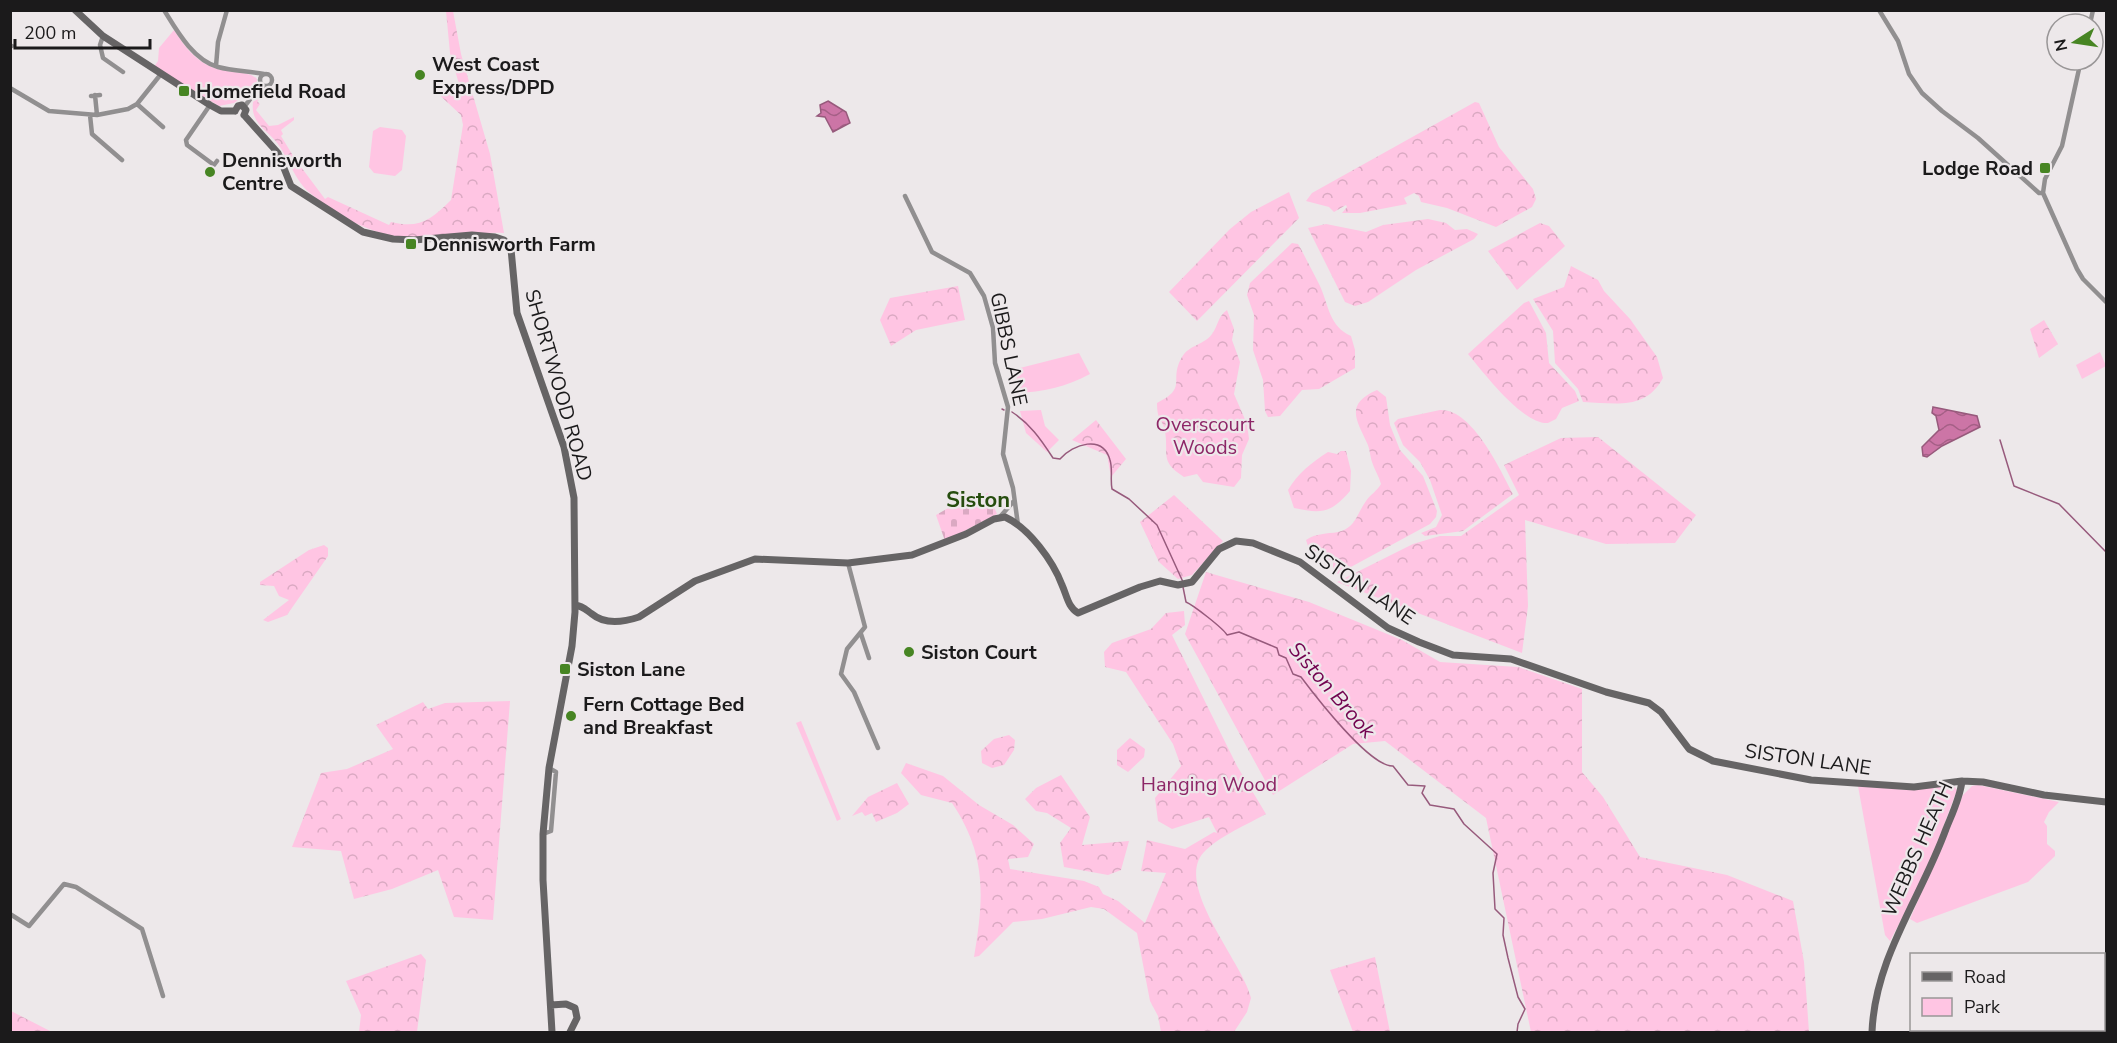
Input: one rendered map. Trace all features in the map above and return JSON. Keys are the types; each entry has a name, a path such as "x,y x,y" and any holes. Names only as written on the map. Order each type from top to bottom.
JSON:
{"street":[{"path":"164,10 183,40 204,61 216,66 249,71 270,75 273,80 267,86 249,71"},
{"path":"216,66 218,42 227,10"},
{"path":"1879,10 1898,41 1909,74 1922,93 1978,138 2038,193 2043,193"},
{"path":"78,12 104,36 210,105 221,111 235,111 238,106 244,107"},
{"path":"104,36 100,45 103,58 123,72"},
{"path":"2078,72 2062,146 2045,179 2043,193 2077,269 2083,279 2106,302"},
{"path":"10,88 49,111 97,115 128,109 137,104 161,74"},
{"path":"244,116 244,107 264,74"},
{"path":"96,95 97,115"},
{"path":"137,104 163,127"},
{"path":"210,105 186,140 187,145 214,165 217,161"},
{"name":"SHORTWOOD ROAD","path":"235,111 238,116 244,116 278,153 291,186 363,232 393,239 414,240 472,235 495,237 504,240 511,249 514,261 514,289 520,323 564,447 572,482 575,609 572,646 549,768 543,834 543,894 552,1032"},
{"path":"90,115 92,134 122,160"},
{"name":"GIBBS LANE","path":"905,196 932,252 969,273 984,296 993,328 995,363 1008,407 1003,454 1013,488 1013,502 1018,525"},
{"path":"575,609 581,606 590,613 611,622 639,618 695,581 754,559 848,563 924,552 999,518 1013,502"},
{"name":"SISTON LANE","path":"999,518 1005,517 1018,525 1053,566 1068,602 1078,613 1140,586 1160,581 1184,584 1196,579 1205,564 1225,545 1236,542 1253,543 1300,562 1388,628 1419,642 1453,655 1511,659 1606,692 1648,703 1661,712 1689,749 1713,761 1808,780 1914,787 1962,781"},
{"path":"848,563 865,627 847,649 841,674 854,692 878,748"},
{"path":"861,634 869,658"},
{"name":"WEBBS HEATH","path":"1872,1032 1878,989 1889,952 1932,867 1960,793 1962,781 2106,802"},
{"path":"10,914 28,926 62,885 71,884 139,925 144,933 163,996"},
{"path":"551,1005 566,1004 575,1008 577,1018 570,1032"}],"green space":[{"path":"446,11 453,11 461,54 490,154 504,233 418,238 374,231 334,211 305,189 276,141 258,122 253,110 253,102 269,89 272,92 257,101 260,104 256,110 269,126 278,125 294,117 294,120 281,130 283,134 281,136 325,199 328,197 389,225 391,222 417,223 431,218 451,200 463,125 461,115 433,89 461,91 450,53"},
{"path":"174,30 198,59 214,68 252,76 257,79 256,87 246,97 245,95 234,103 219,106 154,67 158,61 159,48"},
{"path":"1475,102 1479,103 1499,147 1533,189 1536,199 1532,207 1496,227 1447,208 1421,202 1419,196 1414,193 1404,198 1407,204 1360,213 1342,213 1346,205 1334,212 1329,207 1306,201 1312,193"},
{"path":"380,127 402,130 406,136 402,170 395,176 374,173 369,167 373,131"},
{"path":"1289,192 1299,218 1197,321 1169,292 1230,229 1251,212"},
{"path":"1428,219 1446,223 1455,230 1467,229 1478,234 1474,239 1416,270 1368,302 1355,306 1345,302 1308,228 1326,224 1366,232 1383,225"},
{"path":"1540,223 1549,226 1565,246 1517,290 1488,251"},
{"path":"1292,243 1298,244 1301,249 1320,286 1334,321 1338,327 1351,336 1355,350 1355,368 1319,389 1302,390 1280,416 1268,417 1265,411 1263,380 1253,350 1254,315 1247,295 1250,283"},
{"path":"1571,266 1598,280 1604,291 1630,319 1657,357 1663,378 1656,389 1647,396 1618,404 1583,402 1578,389 1555,363 1553,331 1533,299 1564,287"},
{"path":"958,286 965,320 916,330 891,346 880,320 890,298"},
{"path":"1529,301 1546,333 1549,363 1575,391 1579,401 1562,408 1556,419 1548,423 1527,416 1516,407 1468,354"},
{"name":"Overscourt Woods","path":"1227,310 1234,329 1232,340 1240,362 1234,394 1247,424 1249,439 1242,455 1241,478 1234,487 1203,482 1197,474 1184,477 1171,466 1168,462 1165,431 1158,414 1157,403 1175,388 1178,365 1185,353 1209,338"},
{"path":"2044,320 2058,344 2039,358 2030,329"},
{"path":"2100,352 2106,366 2082,379 2076,365"},
{"path":"1079,353 1090,374 1054,388 1016,393 1017,375 1020,368"},
{"path":"1377,390 1386,397 1390,425 1400,450 1423,476 1437,511 1436,517 1430,524 1338,574 1333,570 1333,563 1316,551 1310,552 1306,540 1349,527 1366,501 1381,484 1368,445 1359,427 1356,413 1360,401"},
{"path":"1041,410 1045,426 1059,440 1047,452 1026,433 1020,411"},
{"path":"1440,410 1452,412 1474,430 1493,457 1513,494 1463,531 1425,536 1421,533 1436,527 1442,515 1430,480 1420,462 1403,445 1394,423 1398,419"},
{"path":"1096,420 1126,459 1111,477 1107,455 1072,440"},
{"path":"1598,437 1696,515 1675,543 1606,544 1525,520 1528,606 1522,653 1337,582 1413,544 1440,536 1461,536 1519,495 1504,465 1561,438"},
{"path":"1346,451 1351,471 1350,491 1337,504 1325,510 1312,511 1294,508 1288,490 1296,478 1328,452 1337,454"},
{"path":"988,493 997,514 945,541 936,515 973,494 977,498"},
{"path":"1174,495 1223,541 1192,575 1178,579 1159,562 1140,522"},
{"path":"324,545 328,548 328,556 287,615 268,622 263,620 289,600 279,596 274,586 260,585 260,582 309,550"},
{"path":"1206,572 1309,602 1402,640 1440,662 1518,667 1582,689 1582,772 1603,797 1640,857 1727,875 1793,901 1804,962 1809,1032 1531,1032 1486,818 1385,741 1353,744 1273,795 1185,634"},
{"name":"Hanging Wood","path":"1184,611 1185,625 1172,635 1237,766 1266,814 1212,845 1197,864 1197,882 1202,901 1251,998 1247,1012 1234,1032 1161,1032 1158,1016 1150,1001 1137,933 1104,909 1091,907 1042,919 1013,922 979,956 974,957 981,896 980,877 972,841 952,803 921,795 901,773 906,763 943,776 979,805 1013,825 1034,844 1028,857 1008,859 1010,869 1084,881 1099,887 1103,894 1118,901 1145,923 1166,873 1141,871 1147,840 1185,849 1214,832 1217,833 1209,817 1172,829 1158,821 1155,798 1181,766 1173,744 1126,672 1105,667 1104,652 1112,643 1151,629 1166,613"},
{"path":"510,701 493,920 454,917 438,870 392,889 354,899 341,851 292,847 321,773 347,769 393,749 376,725 423,702 428,709 445,703"},
{"path":"801,721 841,819 837,821 796,723"},
{"path":"1009,735 1015,740 1014,750 1004,765 992,768 982,763 981,751 994,739"},
{"path":"1130,738 1145,749 1144,757 1128,772 1117,765 1117,750"},
{"path":"1061,775 1090,817 1082,845 1129,841 1121,870 1108,875 1064,867 1060,843 1071,828 1047,813 1036,811 1025,799 1036,788"},
{"path":"897,783 909,804 897,813 876,822 872,813 865,816 862,812 852,816 868,797"},
{"path":"1978,785 2059,802 2049,812 2044,822 2047,826 2047,844 2055,851 2055,856 2028,882 1917,923 1910,919 1963,795 1972,786"},
{"path":"1858,786 1909,790 1954,786 1957,790 1926,873 1890,941 1885,935"},
{"path":"421,954 426,960 417,1032 359,1032 361,1015 346,981"},
{"path":"1375,957 1390,1032 1353,1032 1330,970"},
{"path":"11,1011 52,1032 11,1032"}],"water":[{"path":"828,101 846,112 850,123 833,132 825,117 817,116 821,113 820,105"},
{"path":"1933,407 1977,416 1980,427 1942,446 1927,457 1923,456 1922,447 1939,430 1936,416 1932,413"}],"waterway":[{"name":"Siston Brook","path":"1012,412 1034,432 1053,458 1060,459 1072,449 1087,444 1101,447 1110,460 1112,489 1129,499 1157,525 1183,582"},
{"path":"2000,440 2014,486 2059,504 2106,552"},
{"name":"Siston Brook","path":"1183,587 1186,602 1208,617 1227,635 1239,632 1277,648 1279,655 1286,658 1293,674 1301,677 1358,744 1383,763 1393,766 1408,785 1425,786 1422,793 1430,805 1454,809 1464,824 1497,854 1493,873 1495,909 1504,918 1503,935 1508,958 1518,997 1525,1009 1517,1032"}],"place":[{"name":"West Coast Express/DPD","path":"420,75"},
{"name":"Homefield Road","path":"184,91"},
{"name":"Lodge Road","path":"2045,168"},
{"name":"Dennisworth Centre","path":"210,172"},
{"name":"Dennisworth Farm","path":"411,244"},
{"name":"Siston Court","path":"909,652"},
{"name":"Siston Lane","path":"565,669"},
{"name":"Fern Cottage Bed and Breakfast","path":"571,716"}],"district":[{"name":"Siston","path":"978,499"}]}
